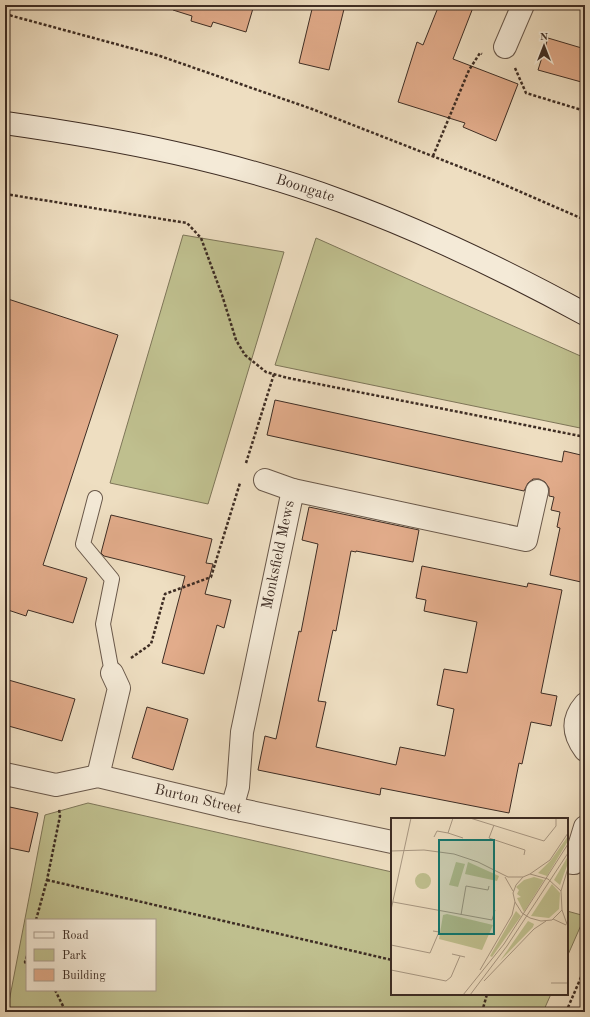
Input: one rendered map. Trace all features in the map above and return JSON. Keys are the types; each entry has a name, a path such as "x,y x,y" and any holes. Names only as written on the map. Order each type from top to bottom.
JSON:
{"street":[{"path":"504,54 523,5"},
{"name":"Boongate","path":"5,123 75,133 155,148 282,181 340,201 417,231 485,261 585,314"},
{"path":"265,480 293,490"},
{"name":"Monksfield Mews","path":"232,808 238,787 242,732 293,490 526,540 536,491"},
{"path":"98,776 120,688 112,672"},
{"path":"585,704 580,710 576,720 576,732 579,742 585,750"},
{"name":"Burton Street","path":"5,774 56,785 98,776 232,808 391,842"},
{"path":"568,862 574,863 585,827"}],"lane":[{"path":"95,498 83,544 112,579 103,624 112,672"}],"path":[{"path":"5,14 160,56 312,109 491,179 585,220"},
{"path":"433,156 469,70 480,53 504,54 513,63 526,93 585,111"},
{"path":"5,194 187,223 201,238 222,295 236,340 245,356 266,372 288,378 585,437"},
{"path":"246,464 274,374"},
{"path":"112,672 151,644 165,594 211,577 241,479"},
{"path":"36,919 47,880 60,816 56,785"},
{"path":"47,880 391,960"},
{"path":"566,1012 585,968"},
{"path":"56,991 66,1012"},
{"path":"482,1012 487,995"}],"green space":[{"path":"183,235 284,252 208,504 110,483"},
{"path":"316,238 585,358 585,429 275,365"},
{"path":"88,803 391,872 391,995 551,995 543,1012 7,1012 45,815"},
{"path":"568,911 585,916 568,955"}],"building":[{"path":"174,5 254,5 246,32 213,22 211,27 191,21 192,16 173,10"},
{"path":"313,5 345,5 329,70 299,63"},
{"path":"439,5 474,5 453,59 518,84 496,141 463,127 465,123 398,102 417,42 423,45"},
{"path":"548,38 585,49 585,83 538,70"},
{"path":"5,298 118,335 43,565 87,578 73,623 28,610 26,616 5,609"},
{"path":"275,400 562,462 564,451 585,456 585,561 581,582 550,575 560,528 557,527 560,512 551,510 554,497 549,496 549,488 545,482 539,479 533,479 528,483 524,491 267,435"},
{"path":"309,507 419,530 413,562 351,551 336,631 333,630 318,701 326,702 316,747 396,765 400,747 445,756 454,709 437,705 444,669 467,673 477,622 424,611 426,600 416,598 422,566 527,587 528,583 562,590 541,693 557,696 551,726 531,722 522,764 519,763 509,813 381,788 380,795 258,770 265,736 276,739 299,631 301,632 318,544 302,540"},
{"path":"111,515 212,539 206,563 213,564 205,594 231,600 224,628 217,625 204,674 162,663 185,576 104,556 101,553"},
{"path":"5,679 75,699 62,741 5,725"},
{"path":"147,707 188,719 173,770 132,758"},
{"path":"5,806 38,813 29,852 5,847"}]}
